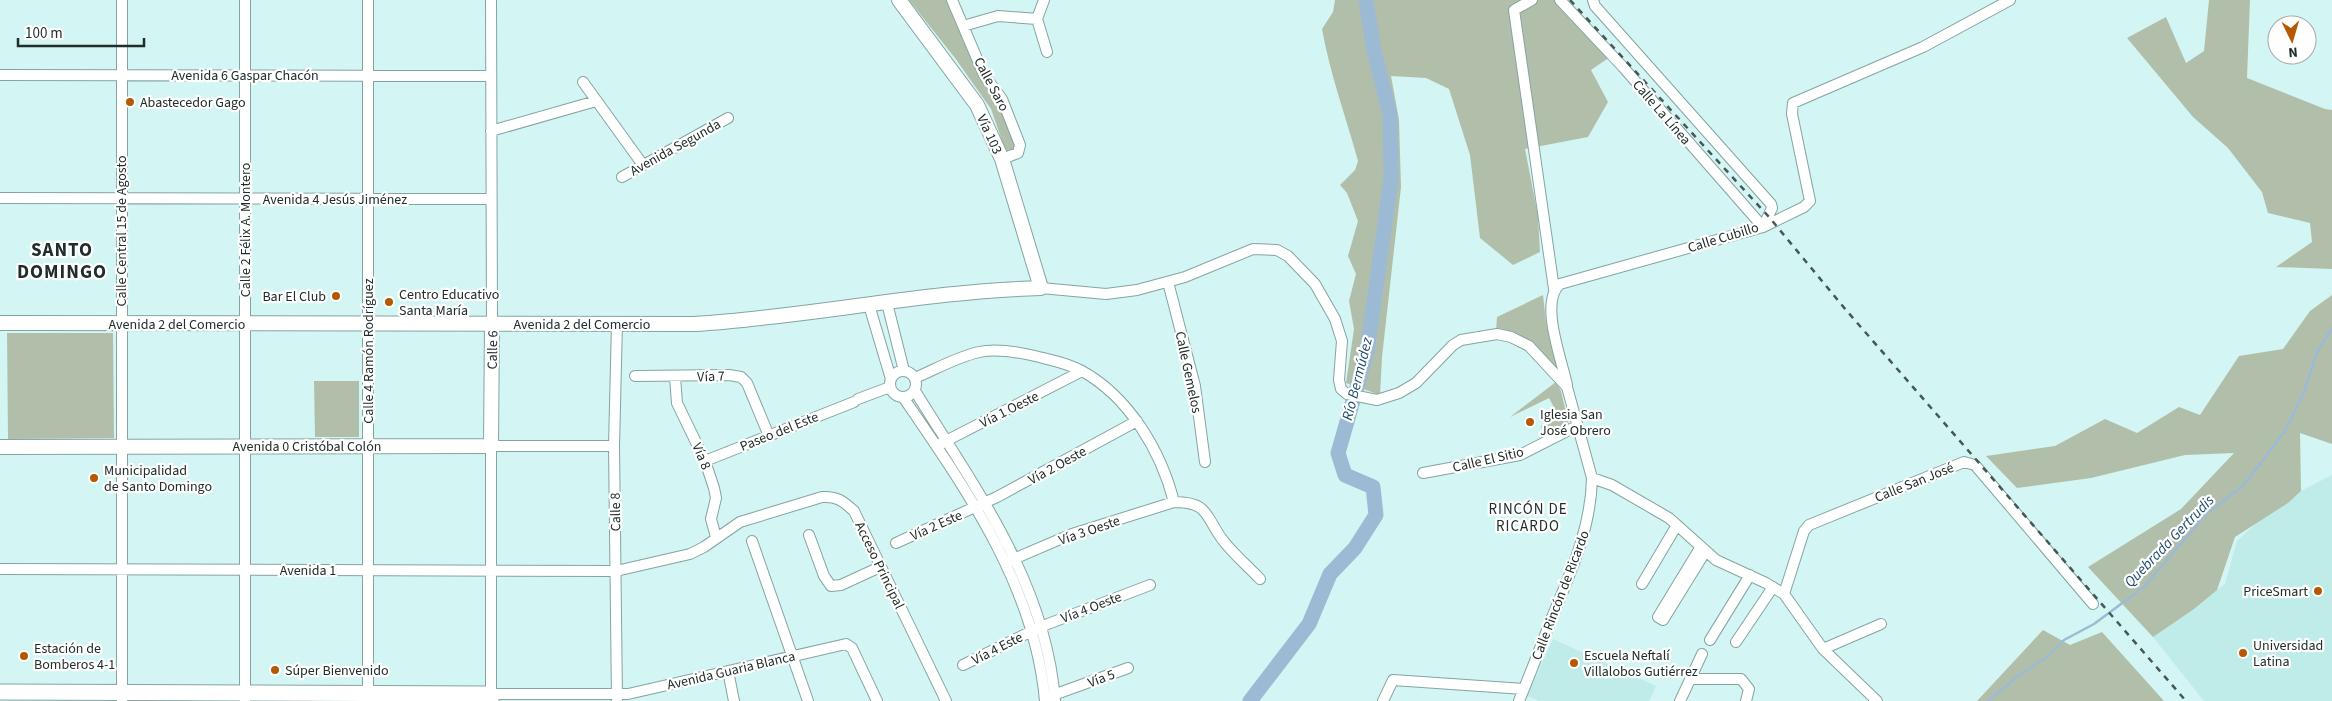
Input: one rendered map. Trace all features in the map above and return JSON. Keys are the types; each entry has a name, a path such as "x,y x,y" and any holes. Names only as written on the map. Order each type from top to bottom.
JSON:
{"main road":[{"name":"Vía 103","path":"899,0 977,106 1002,159 1041,288"},
{"name":"Avenida 2 del Comercio","path":"0,323 492,324 734,322 887,302 1041,288"},
{"name":"Calle 6","path":"491,446 492,324"},
{"name":"Avenida 0 Cristóbal Colón","path":"0,447 491,446"},
{"path":"0,692 122,696 492,697"}],"street":[{"name":"Calle Central 15 de Agosto","path":"122,0 122,696"},
{"name":"Calle 2 Félix A. Montero","path":"245,0 245,697"},
{"name":"Calle 4 Ramón Rodríguez","path":"368,0 368,697"},
{"name":"Calle 6","path":"491,0 490,199 492,324"},
{"name":"Calle Saro","path":"952,0 984,75 1002,99 1020,144 1018,153 1002,159"},
{"path":"1044,0 1037,18 1047,52"},
{"path":"1532,0 1514,10 1554,289 1551,297 1553,329 1567,387"},
{"name":"Calle La Línea","path":"1560,0 1623,67 1762,226"},
{"name":"Calle Cubillo","path":"1554,289 1565,281 1659,257 1762,226 1771,213 1771,204 1595,6 1593,0"},
{"path":"1762,226 1804,207 1810,201 1792,114 1793,103 1923,46 2010,0"},
{"path":"963,26 998,16 1037,18"},
{"name":"Avenida 6 Gaspar Chacón","path":"0,75 491,76"},
{"path":"583,82 643,165"},
{"path":"491,131 596,101"},
{"name":"Avenida Segunda","path":"622,177 728,118"},
{"name":"Avenida 4 Jesús Jiménez","path":"0,198 490,199"},
{"name":"Calle Rincón de Ricardo","path":"1041,288 1106,294 1137,290 1168,282 1253,250 1276,250 1288,256 1316,284 1335,320 1342,341 1339,380 1341,388 1347,394 1377,400 1399,393 1416,383 1461,340 1497,334 1511,337 1529,346 1567,387 1592,478 1589,513 1578,554 1519,701"},
{"name":"Calle Gemelos","path":"1168,282 1195,386 1205,462"},
{"path":"887,302 904,370 916,378"},
{"path":"869,305 895,394 903,397 986,502 1036,629 1050,699"},
{"name":"Calle 8","path":"617,323 614,446 617,698"},
{"path":"916,378 964,356 992,350 1025,354 1082,371 1111,394 1137,421 1162,464 1174,502 1194,503 1203,508 1222,539 1260,579"},
{"path":"891,383 896,372 904,370"},
{"name":"Vía 1 Oeste","path":"941,444 1082,371"},
{"name":"Vía 7","path":"675,377 736,375 741,377 747,383 769,436"},
{"path":"635,376 675,377"},
{"name":"Vía 8","path":"675,377 677,402 705,461 715,493 711,518 716,537"},
{"path":"916,378 915,391 941,444 976,507 1010,560"},
{"name":"Paseo del Este","path":"705,461 856,401 891,383"},
{"path":"903,397 915,391"},
{"name":"Vía 2 Oeste","path":"976,507 1137,421"},
{"name":"Calle El Sitio","path":"1424,472 1520,455 1577,426"},
{"name":"Calle 6","path":"491,446 490,572 492,697"},
{"name":"Avenida 0 Cristóbal Colón","path":"491,446 614,446"},
{"name":"Calle San José","path":"1784,594 1804,531 1809,525 1964,462 1975,465 2093,604"},
{"path":"1592,478 1612,485 1677,525 1702,550 1716,560 1750,575 1784,594 1823,649 1877,701"},
{"name":"Acceso Principal","path":"716,537 740,522 822,497 840,498 854,511 946,701"},
{"name":"Vía 3 Oeste","path":"1010,560 1072,534 1174,502"},
{"name":"Vía 2 Este","path":"896,543 976,507"},
{"path":"1642,584 1677,525"},
{"path":"809,535 824,576 831,586 841,585 880,566"},
{"name":"Avenida 1","path":"0,569 616,571 690,554 704,547 716,537"},
{"path":"752,540 808,701"},
{"path":"1702,550 1662,620 1658,617 1702,550"},
{"path":"1710,640 1750,575"},
{"name":"Vía 4 Oeste","path":"1036,629 1150,585"},
{"path":"1736,642 1773,587"},
{"path":"1823,649 1880,624"},
{"name":"Vía 4 Este","path":"963,665 1036,629"},
{"name":"Avenida Guaria Blanca","path":"492,697 617,698 792,655 846,644 852,648 877,701"},
{"path":"1680,701 1702,654"},
{"name":"Vía 5","path":"1050,699 1128,668"},
{"path":"728,671 734,701"},
{"path":"1690,679 1741,679 1749,689 1746,701"},
{"path":"1382,701 1393,680 1524,689"}],"shaded area":[{"path":"2332,475 2332,701 2204,701 2153,637 2225,584 2237,541 2261,519 2288,503 2301,491"},
{"name":"Escuela Neftalí Villalobos Gutiérrez","path":"1553,639 1656,686 1649,701 1539,701 1527,696"}],"green space":[{"path":"909,0 946,0 982,79 1002,108 1016,148 1006,152 991,109 955,58"},
{"path":"1335,0 1554,0 1610,57 1591,70 1608,102 1588,137 1525,149 1538,216 1540,252 1513,265 1480,238 1470,155 1449,89 1426,78 1391,76 1399,120 1401,187 1382,357 1380,395 1346,383 1354,329 1349,301 1356,274 1348,256 1358,221 1347,193 1340,185 1355,170 1358,161 1325,46 1322,29 1333,12"},
{"path":"2209,0 2250,0 2247,78 2325,109 2332,110 2332,269 2276,267 2312,242 2310,223 2268,213 2262,192 2228,148 2193,117 2127,38 2166,17 2186,63 2204,51"},
{"path":"1543,295 1546,322 1559,374 1550,363 1496,332 1497,317"},
{"path":"2332,295 2332,444 2300,433 2301,491 2288,503 2235,537 2217,590 2194,609 2153,637 2088,567 2181,509 2234,453 2185,455 2091,478 2017,488 1986,456 2055,446 2105,419 2137,433 2179,407 2200,415 2239,356 2283,349 2310,311"},
{"path":"7,333 113,333 114,438 8,439"},
{"path":"314,381 359,381 359,437 315,437"},
{"path":"1556,382 1561,391 1569,425 1545,437 1541,426 1554,419 1553,416 1557,413 1549,398 1510,417"},
{"path":"2043,630 2070,645 2102,632 2164,701 1977,701"}],"waterway":[{"name":"Río Bermúdez","path":"1250,701 1309,624 1330,574 1355,548 1376,515 1373,487 1345,475 1338,453 1367,352 1391,179 1390,115 1374,51 1366,0"},
{"name":"Quebrada Gertrudis","path":"1988,701 2018,676 2049,656 2064,640 2094,624 2144,587 2206,514 2243,486 2285,431 2304,392 2317,352 2332,328"}],"railway":[{"path":"1570,0 1769,217 1846,310 2186,701"}],"place":[{"name":"Abastecedor Gago","path":"130,102"},
{"name":"Bar El Club","path":"336,296"},
{"name":"Centro Educativo Santa María","path":"389,302"},
{"name":"Iglesia San José Obrero","path":"1530,422"},
{"name":"Municipalidad de Santo Domingo","path":"94,478"},
{"name":"PriceSmart","path":"2318,591"},
{"name":"Universidad Latina","path":"2243,653"},
{"name":"Estación de Bomberos 4-1","path":"24,656"},
{"name":"Escuela Neftalí Villalobos Gutiérrez","path":"1574,663"},
{"name":"Súper Bienvenido","path":"275,670"}],"district":[{"name":"SANTO DOMINGO","path":"62,260"},
{"name":"RINCÓN DE RICARDO","path":"1528,518"}]}
